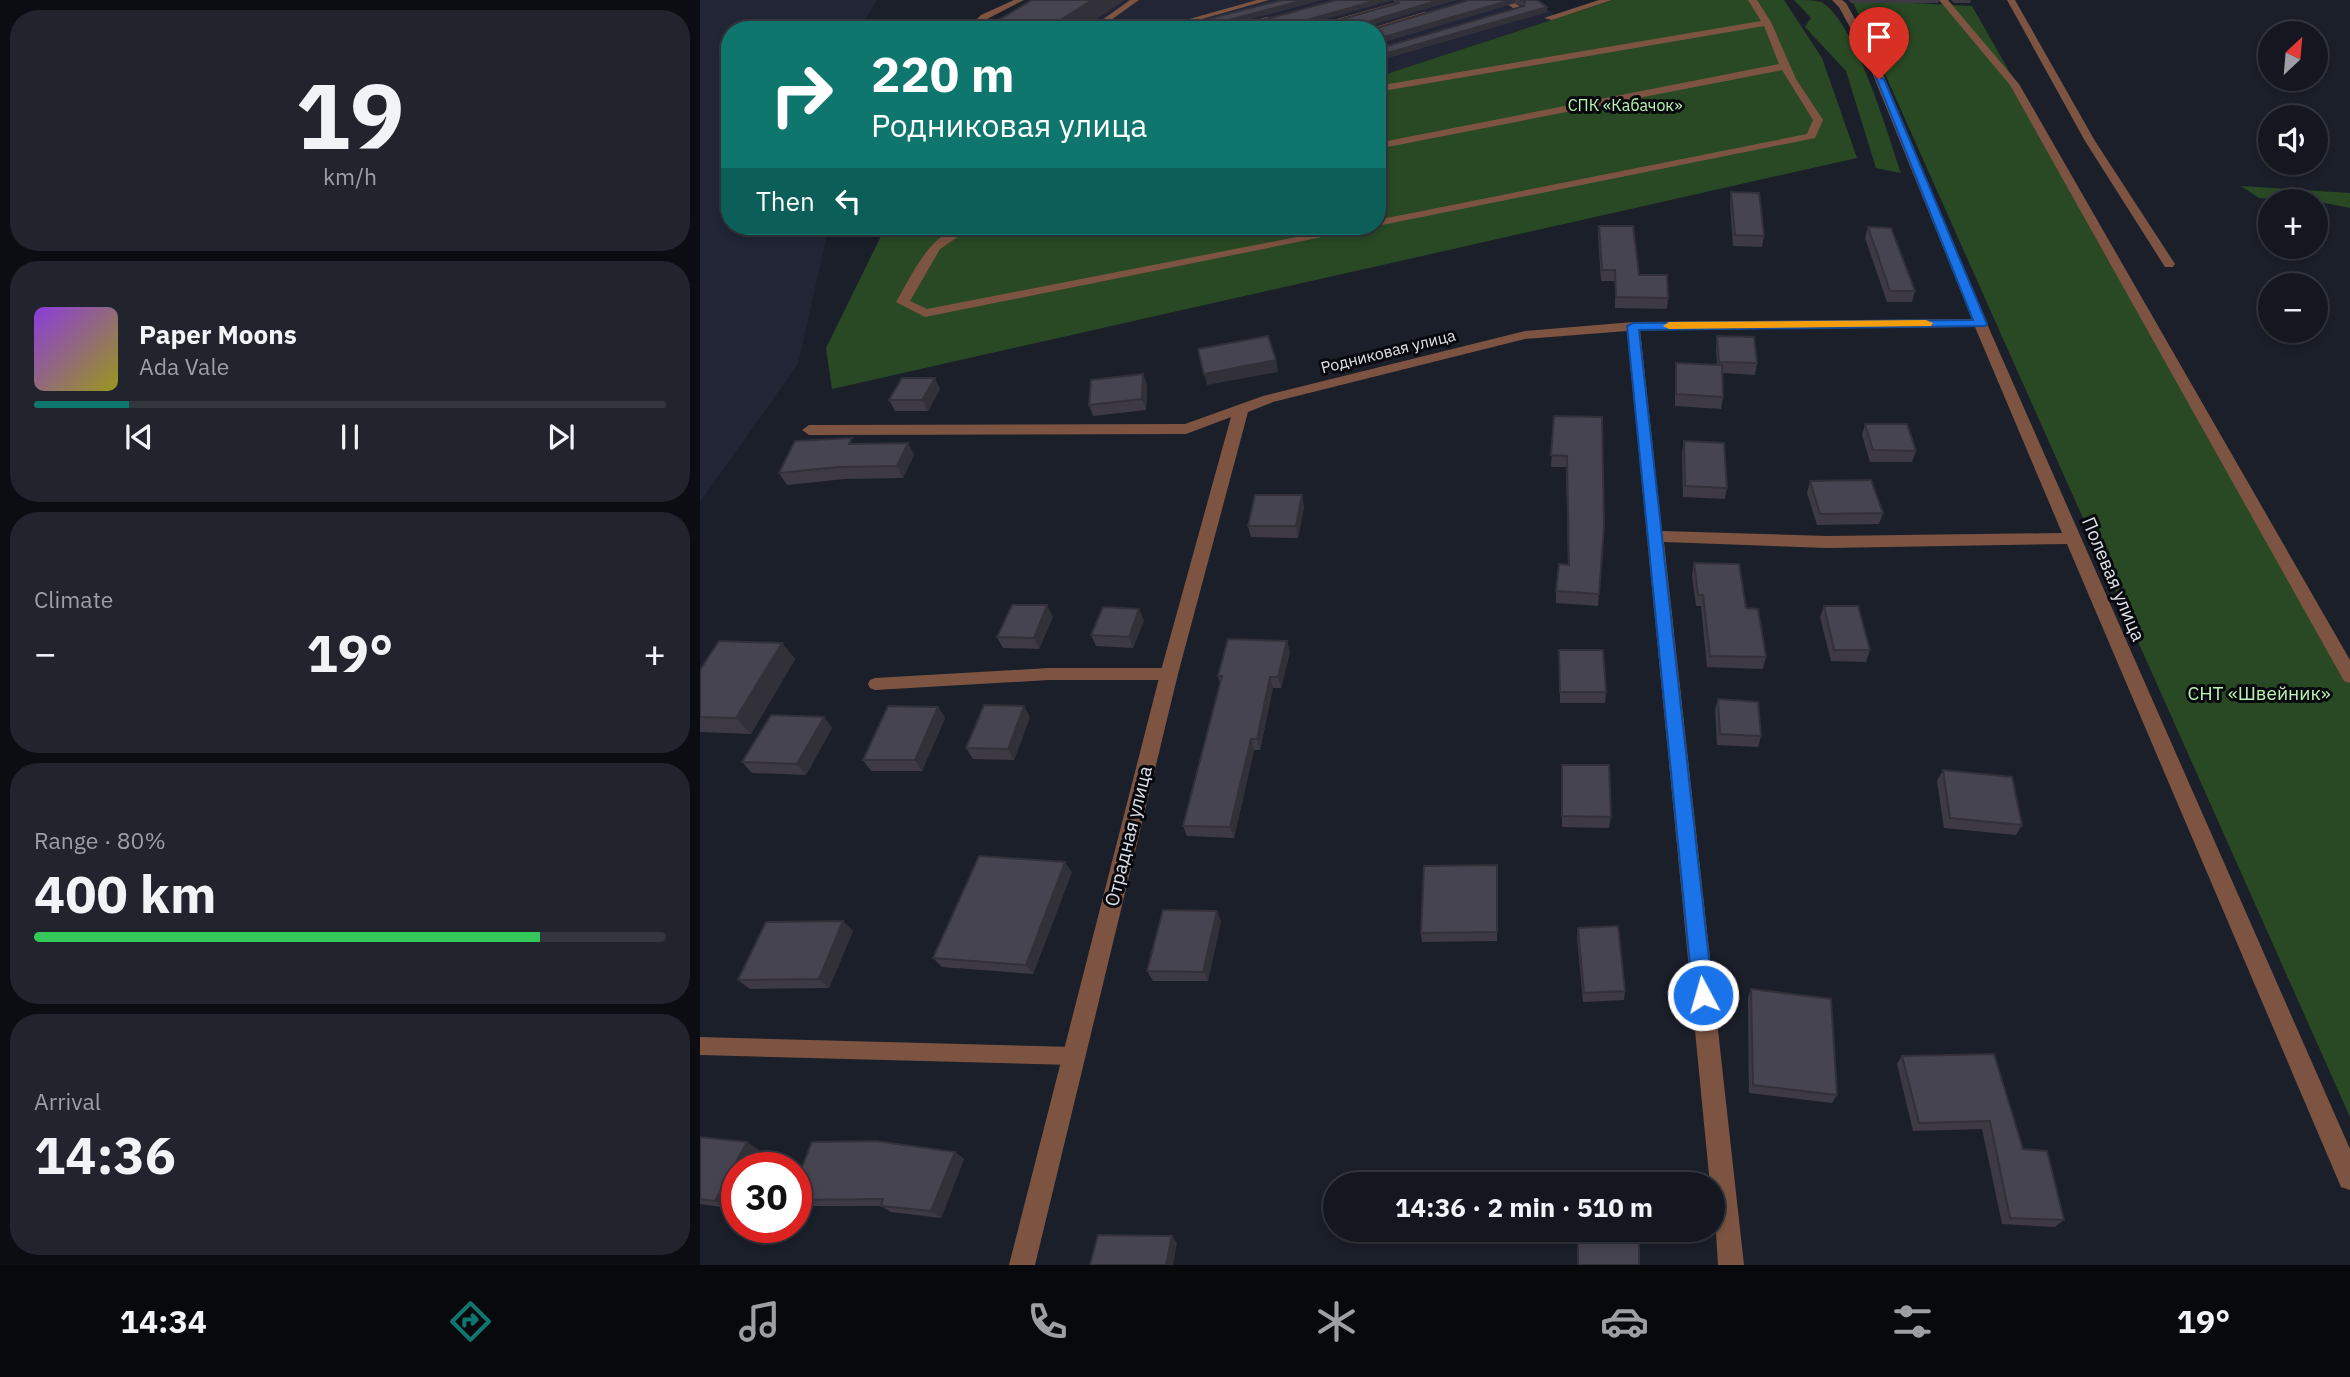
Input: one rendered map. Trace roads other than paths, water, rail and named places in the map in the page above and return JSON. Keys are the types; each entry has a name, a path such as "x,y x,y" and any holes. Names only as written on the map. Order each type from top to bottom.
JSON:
{"street":[{"path":"1549,18 1608,0"},
{"path":"1386,222 1811,136 1818,120 1785,66 1760,8 1752,0"},
{"name":"Полевая улица","path":"1836,0 1843,5 1870,55 1981,324 2350,1178"},
{"path":"1943,0 2014,84 2350,676"},
{"path":"2011,0 2090,141 2169,264"},
{"path":"1386,87 1765,23"},
{"path":"1386,144 1745,76 1785,66"},
{"path":"954,235 935,247 903,302 925,313 1324,235"},
{"name":"Родниковая улица","path":"809,430 1186,429 1268,399 1525,335 1633,326 1981,324"},
{"path":"1633,326 1731,1265"},
{"name":"Отрадная улица","path":"1022,1265 1169,674 1241,409"},
{"path":"1656,536 1828,542 2074,538"}],"lane":[{"path":"980,21 1020,0"},
{"path":"1105,21 1135,0"},
{"path":"1190,21 1265,0"},
{"path":"1505,0 1519,8 1506,12"},
{"path":"1334,21 1394,5"},
{"path":"1386,25 1433,11"},
{"path":"1257,21 1276,16"},
{"path":"875,684 1049,674 1169,674"},
{"path":"700,1046 1073,1056"}],"park label":[{"name":"СПК «Кабачок»","path":"1625,105"},
{"name":"СНТ «Швейник»","path":"2259,693"}]}
